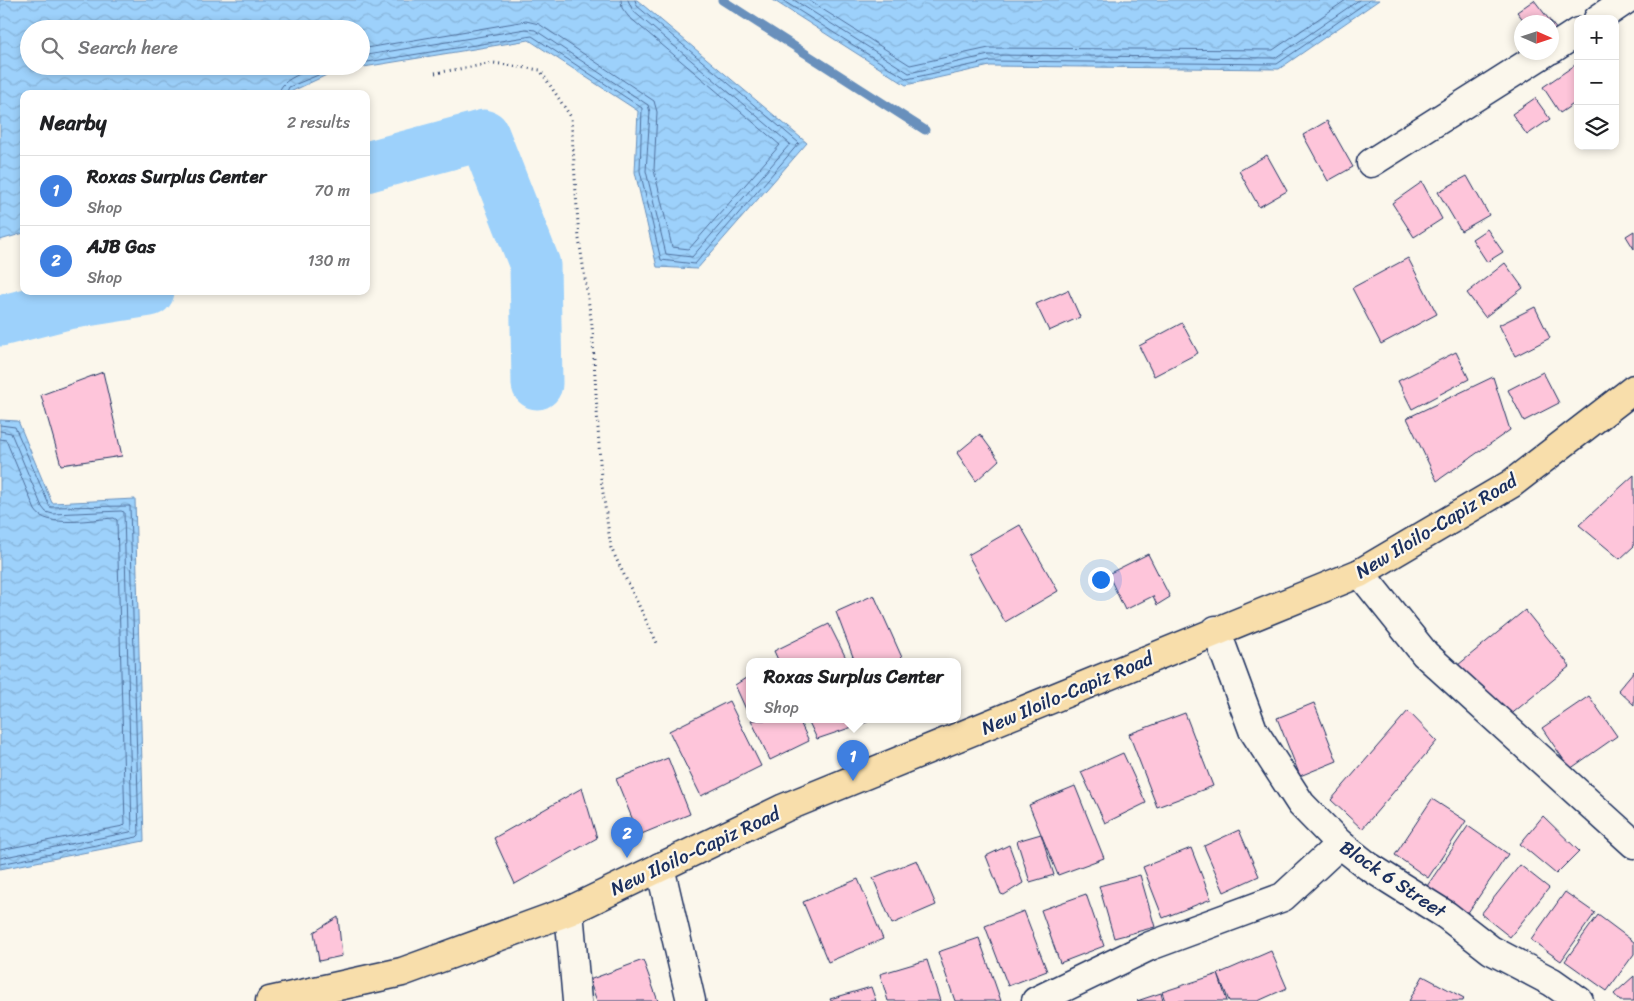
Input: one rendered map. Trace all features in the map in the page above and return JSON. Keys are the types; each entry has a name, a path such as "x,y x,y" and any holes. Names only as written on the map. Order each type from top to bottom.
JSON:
{"highway":[{"name":"New Iloilo-Capiz Road","path":"270,1001 402,972 569,911 784,808 1058,698 1216,630 1360,573 1511,484 1634,389"}],"street":[{"path":"1604,15 1626,0"},
{"path":"1559,44 1574,35"},
{"path":"1371,163 1533,60"},
{"path":"1360,573 1425,654 1634,844"},
{"name":"Block 6 Street","path":"1216,630 1253,730 1301,804 1340,844 1368,866 1446,915 1545,992 1579,1001"},
{"path":"1036,1001 1150,946 1283,897 1340,844"},
{"path":"660,867 691,1001"},
{"path":"569,911 577,1001"}],"path":[{"path":"435,73 494,63 540,70 571,117 580,239 592,326 601,479 611,548 657,643"}],"water":[{"path":"0,0 637,0 807,143 697,269 657,267 635,172 638,111 529,40 370,66 370,20 20,20 20,75 327,75 295,90 20,90 20,234 0,240"},
{"path":"773,0 1379,0 1279,69 990,66 906,85"},
{"path":"0,420 18,421 52,503 135,499 144,841 0,869"}],"building":[{"path":"1534,0 1546,15 1519,15 1517,12"},
{"path":"1574,66 1574,104 1560,113 1543,87"},
{"path":"1535,98 1550,119 1527,135 1512,114"},
{"path":"1327,121 1353,167 1328,181 1303,135"},
{"path":"1267,155 1287,191 1259,207 1239,171"},
{"path":"1467,176 1489,215 1461,231 1438,192"},
{"path":"1422,182 1442,219 1414,237 1392,203"},
{"path":"1487,229 1503,252 1487,262 1472,239"},
{"path":"1634,231 1634,249 1626,236"},
{"path":"1408,258 1437,314 1381,344 1352,288"},
{"path":"1505,263 1523,288 1485,317 1467,293"},
{"path":"1068,290 1080,317 1049,331 1036,304"},
{"path":"1535,307 1550,338 1515,356 1499,325"},
{"path":"1182,323 1198,353 1154,376 1139,346"},
{"path":"1456,352 1469,379 1412,409 1398,381"},
{"path":"103,372 122,456 61,465 41,395"},
{"path":"1543,372 1559,403 1524,421 1508,390"},
{"path":"1493,377 1510,430 1437,481 1407,418"},
{"path":"980,434 999,460 976,481 957,453"},
{"path":"1634,475 1634,546 1620,559 1579,525"},
{"path":"1020,525 1058,591 1005,622 968,555"},
{"path":"1148,554 1170,597 1157,605 1153,596 1125,610 1108,574"},
{"path":"874,595 902,658 853,658 836,612"},
{"path":"1525,610 1570,666 1503,721 1458,665"},
{"path":"829,624 846,658 777,658 774,651"},
{"path":"1634,671 1634,705 1618,690"},
{"path":"746,678 746,709 735,685"},
{"path":"1589,696 1617,736 1570,769 1542,728"},
{"path":"729,701 761,766 701,796 669,731"},
{"path":"1314,703 1337,761 1300,776 1277,718"},
{"path":"1408,711 1437,741 1362,829 1331,800"},
{"path":"1185,713 1213,786 1157,807 1129,734"},
{"path":"752,723 800,723 809,741 770,760"},
{"path":"809,723 864,723 817,739"},
{"path":"1123,753 1146,803 1105,823 1081,772"},
{"path":"668,758 690,814 639,835 616,779"},
{"path":"1075,786 1104,858 1058,875 1029,805"},
{"path":"582,788 597,838 515,884 494,838"},
{"path":"1432,799 1466,821 1428,878 1395,855"},
{"path":"1543,816 1579,851 1556,874 1520,844"},
{"path":"1468,826 1508,854 1467,914 1427,886"},
{"path":"1239,830 1259,876 1224,892 1204,846"},
{"path":"1041,834 1054,875 1030,882 1017,841"},
{"path":"1009,845 1023,883 1004,895 1001,894 986,856"},
{"path":"1191,848 1211,899 1163,918 1143,867"},
{"path":"917,860 936,905 892,924 873,878"},
{"path":"1520,865 1549,888 1510,937 1481,914"},
{"path":"1140,875 1155,927 1114,938 1099,886"},
{"path":"858,879 883,939 828,962 803,902"},
{"path":"1565,892 1595,913 1561,961 1531,940"},
{"path":"1086,894 1104,946 1060,963 1041,910"},
{"path":"1024,911 1047,971 1008,986 985,926"},
{"path":"1598,915 1634,942 1634,954 1607,991 1565,961"},
{"path":"338,917 342,956 319,961 314,932"},
{"path":"979,938 1001,1001 955,1001 938,952"},
{"path":"1271,951 1287,988 1258,1001 1229,1001 1218,974"},
{"path":"643,960 658,1001 597,1001 589,980"},
{"path":"927,960 940,1001 888,1001 880,974"},
{"path":"1218,974 1227,1001 1165,1001 1162,992"},
{"path":"1423,976 1464,998 1463,1001 1409,1001"},
{"path":"1634,976 1634,1001 1620,1001 1614,994"},
{"path":"871,987 876,1001 831,1001 830,999"},
{"path":"1161,993 1163,1001 1137,1001"}],"waterway":[{"path":"722,0 925,130"},
{"path":"370,166 484,135 535,265 537,384"},
{"path":"0,321 67,304 124,295"}],"place":[{"name":"Roxas Surplus Center","path":"853,781"},
{"name":"AJB Gas","path":"627,858"}]}
